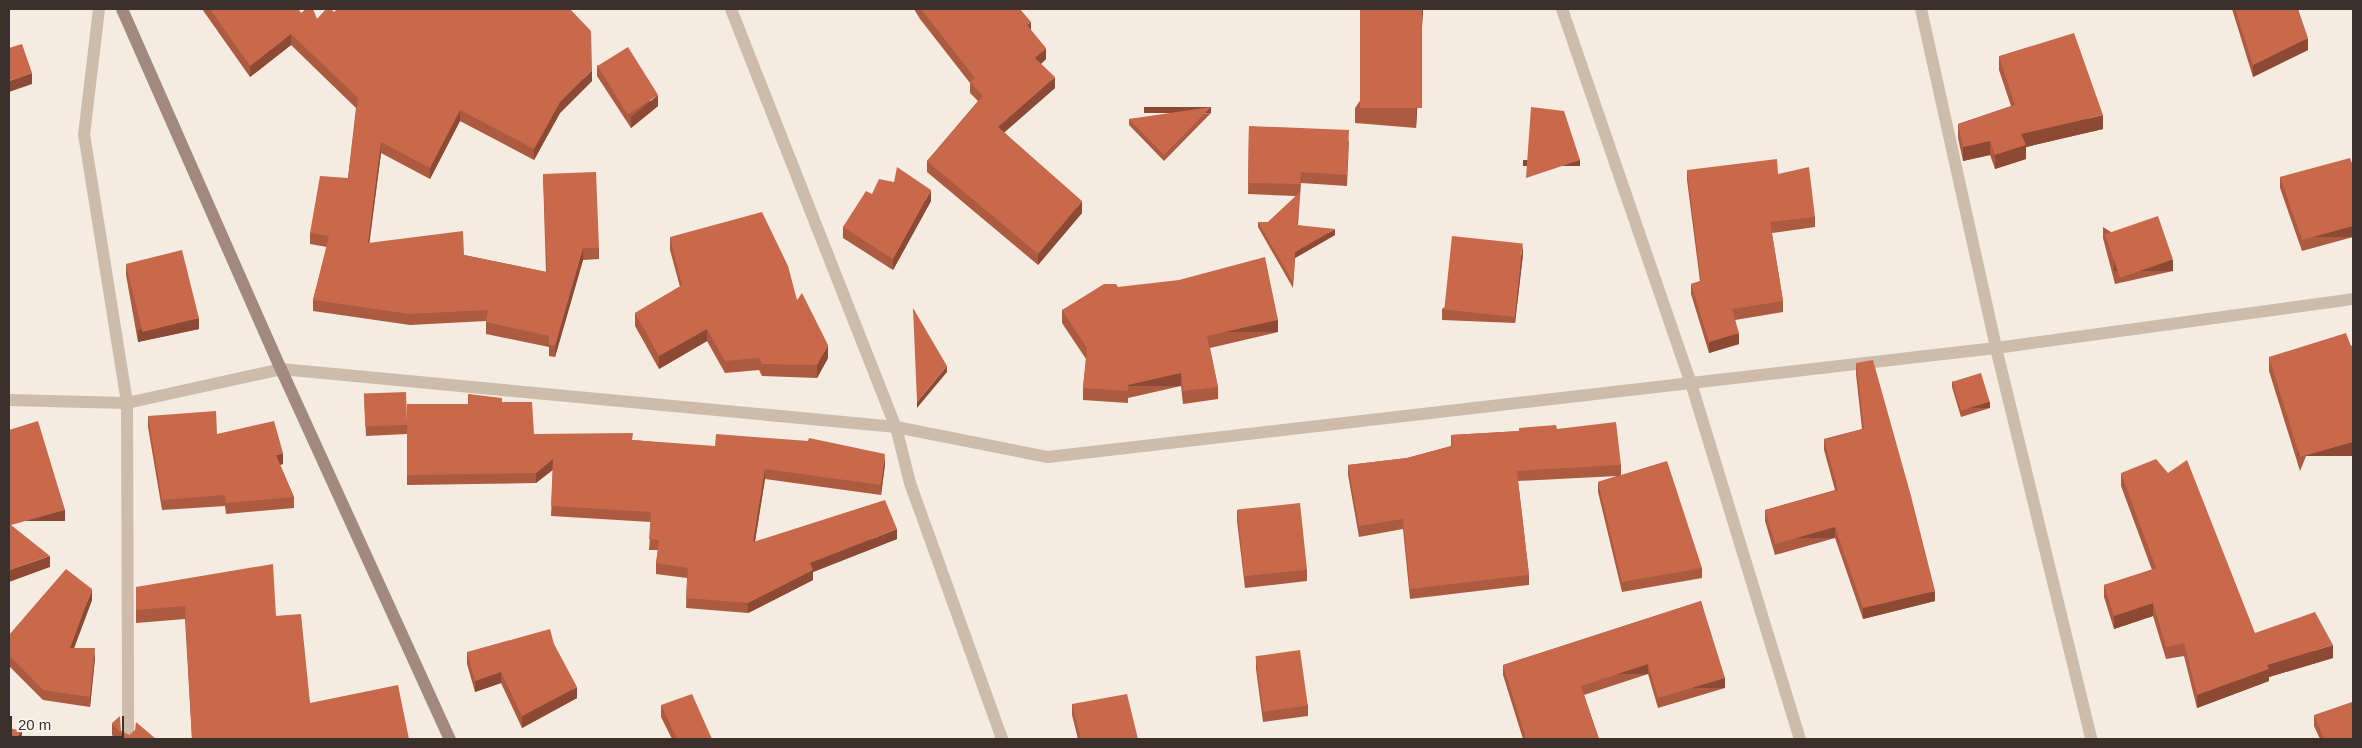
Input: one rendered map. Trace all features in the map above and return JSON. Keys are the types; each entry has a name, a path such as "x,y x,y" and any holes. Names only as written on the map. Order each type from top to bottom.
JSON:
{"street":[{"path":"99,9 84,134 127,403 128,739"},
{"path":"122,9 281,369 450,739"},
{"path":"730,9 896,427 910,483 1002,739"},
{"path":"1562,9 1691,384 1800,739"},
{"path":"1920,9 1996,348 2091,739"},
{"path":"9,400 127,403 281,369 896,427 1048,457 1996,348 2353,299"}],"building":[{"path":"210,9 298,9 301,13 306,9 313,9 317,19 326,9 331,9 334,12 337,9 570,9 591,31 592,70 560,102 534,149 460,110 430,168 381,142 368,243 463,231 464,255 547,272 543,174 596,172 599,248 583,248 555,346 549,345 549,336 486,322 488,310 410,314 313,300 329,236 310,233 320,176 348,178 358,98 291,34 250,66"},
{"path":"921,9 1020,9 1031,22 1027,25 1046,48 1035,58 1055,77 998,127 1082,201 1038,254 927,161 983,96 970,82 975,78"},
{"path":"1360,9 1422,9 1422,108 1360,108"},
{"path":"2235,9 2298,9 2308,38 2253,65"},
{"path":"2074,33 2103,115 2021,134 2026,145 1995,155 1990,141 1963,147 1958,124 2015,105 1999,56"},
{"path":"22,44 32,73 9,81 9,48"},
{"path":"628,47 658,95 628,114 597,66"},
{"path":"1211,107 1164,155 1129,119"},
{"path":"1531,107 1564,111 1580,160 1526,178"},
{"path":"1249,126 1349,130 1347,175 1301,172 1300,184 1248,183"},
{"path":"2350,158 2353,166 2353,226 2302,240 2280,177"},
{"path":"1777,159 1778,174 1809,167 1815,217 1770,222 1783,301 1732,309 1739,333 1709,342 1691,284 1701,281 1687,170"},
{"path":"897,167 931,190 893,259 843,227 866,191 872,194 879,179 894,182"},
{"path":"1300,192 1297,225 1335,229 1295,252 1293,282 1258,222 1268,222"},
{"path":"762,212 788,266 797,300 802,293 828,345 817,365 762,364 759,358 725,361 707,329 659,356 635,313 682,285 670,237"},
{"path":"2158,216 2173,259 2120,278 2105,234"},
{"path":"1452,236 1523,243 1515,317 1444,310"},
{"path":"182,250 199,318 143,332 126,264"},
{"path":"1265,257 1278,320 1207,336 1218,387 1183,391 1181,373 1128,385 1128,391 1083,388 1087,348 1062,310 1104,284 1116,284 1118,287 1179,280"},
{"path":"913,308 947,366 917,402"},
{"path":"2346,333 2351,346 2353,345 2353,442 2300,457 2269,357"},
{"path":"1873,360 1935,591 1863,608 1835,527 1775,544 1765,510 1838,490 1824,439 1864,429 1856,363"},
{"path":"1981,373 1990,402 1961,410 1952,382"},
{"path":"406,392 407,425 365,426 364,393"},
{"path":"468,394 502,398 502,402 532,402 534,434 633,433 632,440 715,446 716,434 808,441 809,438 885,454 881,485 765,469 753,542 885,500 897,529 810,563 813,570 748,603 686,598 688,568 656,563 659,540 649,539 651,512 551,506 553,459 536,473 407,475 407,404 469,404"},
{"path":"216,411 217,434 274,421 283,453 276,455 294,497 226,503 225,495 162,500 148,416"},
{"path":"38,421 65,510 11,525 50,556 9,570 9,430"},
{"path":"1616,422 1621,465 1517,471 1529,575 1410,589 1403,519 1359,526 1348,465 1407,458 1452,446 1451,435 1519,431 1519,428 1556,425 1557,429"},
{"path":"2156,459 2168,473 2187,460 2255,633 2315,612 2333,645 2267,665 2269,669 2197,695 2184,643 2166,647 2153,603 2114,616 2104,585 2156,568 2121,473"},
{"path":"1667,461 1702,568 1622,582 1598,482"},
{"path":"1300,503 1307,570 1244,576 1237,510"},
{"path":"273,564 276,616 301,614 310,703 398,685 409,739 192,739 185,606 136,610 136,587"},
{"path":"66,569 92,589 70,648 95,648 90,697 43,690 9,655 9,635"},
{"path":"1701,601 1725,678 1658,698 1648,664 1581,686 1599,739 1526,739 1503,665"},
{"path":"550,629 554,644 577,687 522,716 501,672 475,681 467,652"},
{"path":"1300,650 1308,705 1263,712 1255,656"},
{"path":"692,694 712,739 677,739 661,705"},
{"path":"1127,694 1138,739 1081,739 1072,704"},
{"path":"2352,702 2353,739 2324,739 2314,715"},
{"path":"120,716 121,731 129,735 135,730 136,722 156,739 125,739 112,723"},
{"path":"9,728 22,731 14,739 9,739"}]}
